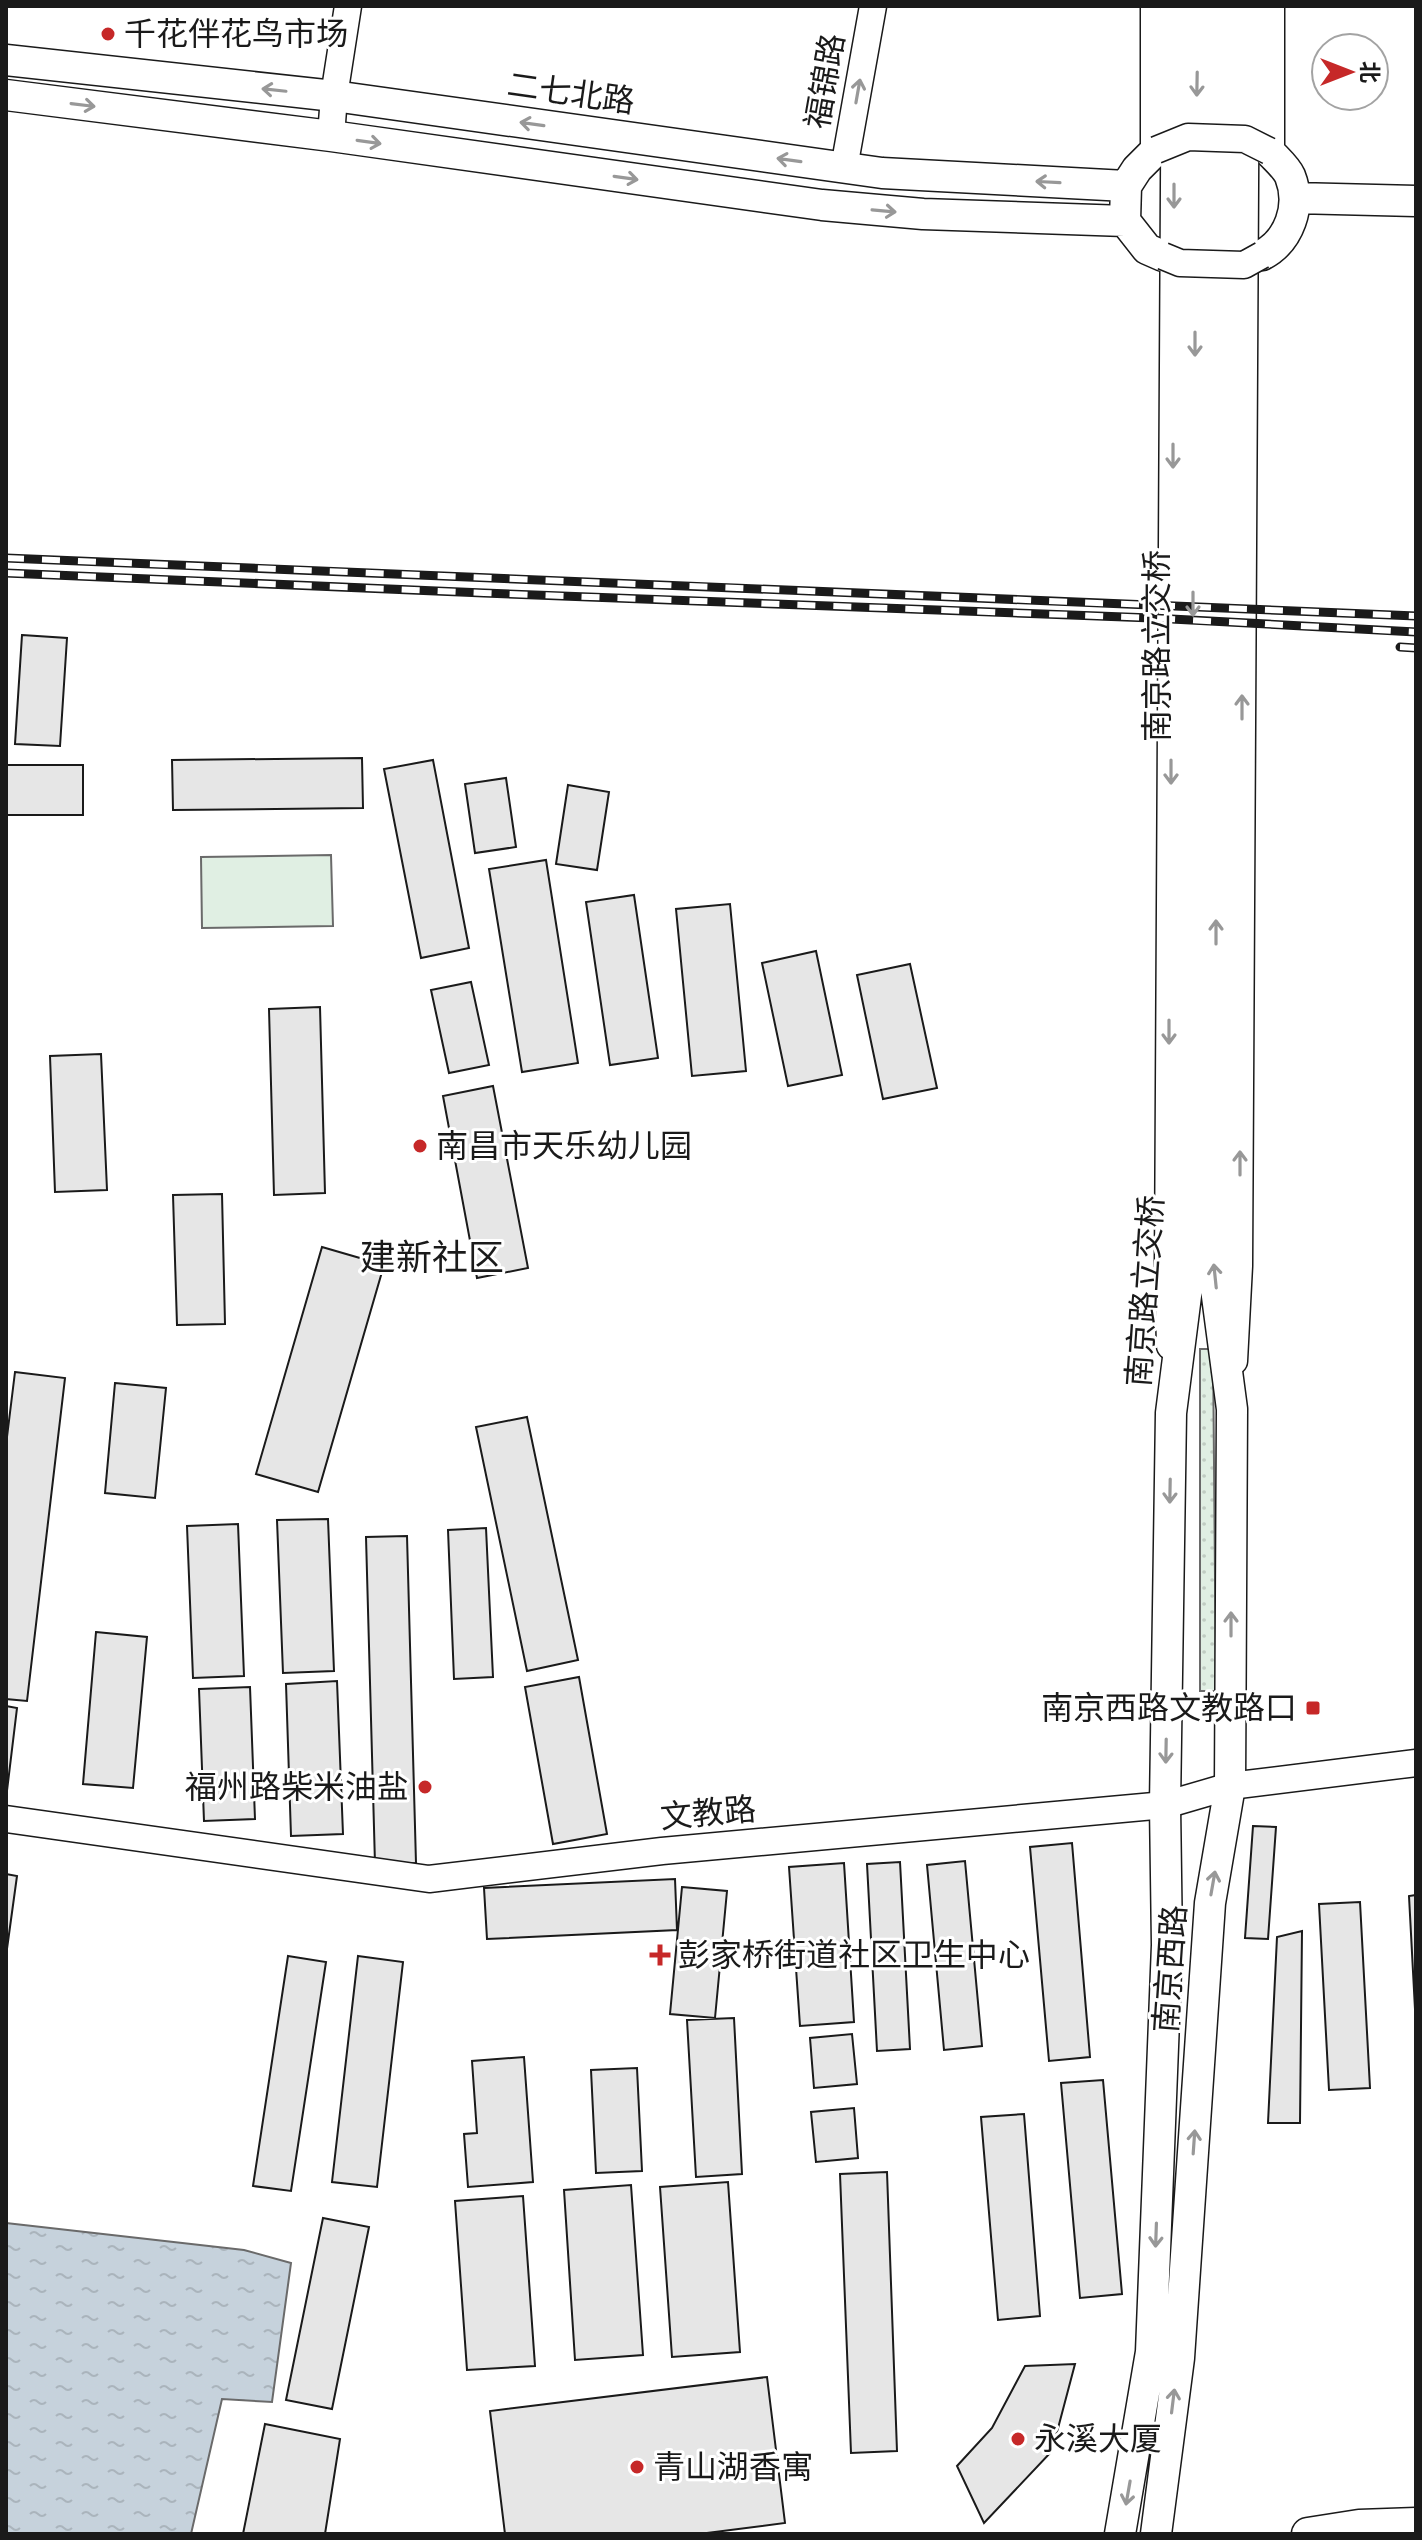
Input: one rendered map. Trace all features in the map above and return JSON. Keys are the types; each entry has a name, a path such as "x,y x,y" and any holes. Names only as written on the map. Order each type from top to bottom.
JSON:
{"main road":[{"path":"1156,6 1156,150 1137,169 1126,186 1125,221 1147,249 1163,256"},
{"name":"南京路立交桥","path":"1171,1413 1189,1272 1198,6"},
{"name":"南京路立交桥","path":"1222,6 1213,1266 1232,1409"},
{"path":"1262,255 1274,249 1289,230 1295,198 1290,174 1269,151 1269,6"},
{"name":"二七北路","path":"6,60 334,96 882,173 1126,186"},
{"path":"6,95 331,136 822,205 923,214 1125,221"},
{"path":"1295,198 1416,201"},
{"name":"南京西路","path":"1156,2534 1179,2358 1210,1903 1230,1786 1232,1409"},
{"name":"南京西路","path":"1120,2534 1151,2352 1167,1945 1165,1805 1171,1413"},
{"path":"1308,2534 1359,2526 1416,2524"}],"street":[{"path":"331,136 348,6"},
{"name":"福锦路","path":"844,168 873,6"},
{"name":"南京路立交桥","path":"1171,1413 1168,1266 1175,6"},
{"path":"1232,1409 1239,1266 1246,6"},
{"path":"1156,150 1188,137 1245,139 1269,151"},
{"path":"1163,256 1180,263 1244,265 1262,255"},
{"name":"文教路","path":"6,1819 429,1879 678,1850 1165,1805 1230,1786 1416,1763"}],"green space":[{"path":"331,855 333,926 202,928 201,857"},
{"path":"1200,1349 1213,1349 1216,1691 1200,1691"}],"water":[{"path":"6,2223 244,2250 291,2263 272,2402 222,2399 191,2534 6,2534"}],"building":[{"path":"22,635 67,638 60,746 15,744"},
{"path":"362,758 363,808 173,810 172,760"},
{"path":"433,760 469,948 421,958 384,769"},
{"path":"6,765 83,765 83,815 6,815"},
{"path":"506,778 516,847 475,853 465,784"},
{"path":"568,785 609,792 597,870 556,864"},
{"path":"546,860 578,1063 522,1072 489,869"},
{"path":"634,895 658,1058 610,1065 586,902"},
{"path":"730,904 746,1071 692,1076 676,909"},
{"path":"816,951 842,1075 788,1086 762,963"},
{"path":"910,964 937,1088 883,1099 857,975"},
{"path":"471,982 489,1065 449,1073 431,990"},
{"path":"320,1007 325,1193 274,1195 269,1009"},
{"path":"101,1054 107,1190 55,1192 50,1056"},
{"path":"493,1086 528,1268 477,1278 443,1096"},
{"path":"222,1194 225,1324 177,1325 173,1195"},
{"path":"322,1247 384,1265 318,1492 256,1474"},
{"path":"15,1372 65,1378 27,1701 6,1699 6,1445"},
{"path":"115,1383 166,1388 155,1498 105,1493"},
{"path":"527,1417 578,1660 527,1671 476,1427"},
{"path":"328,1519 334,1671 283,1673 277,1520"},
{"path":"238,1524 244,1676 193,1678 187,1526"},
{"path":"486,1528 493,1677 454,1679 448,1530"},
{"path":"407,1536 416,1863 375,1864 366,1537"},
{"path":"96,1632 147,1637 133,1788 83,1784"},
{"path":"579,1677 607,1834 553,1844 525,1687"},
{"path":"337,1681 343,1834 291,1836 286,1684"},
{"path":"250,1687 255,1819 204,1821 199,1689"},
{"path":"6,1706 17,1708 6,1799"},
{"path":"1253,1826 1276,1827 1268,1939 1245,1938"},
{"path":"1072,1843 1090,2057 1049,2061 1030,1847"},
{"path":"965,1861 982,2046 944,2050 927,1865"},
{"path":"900,1862 910,2049 877,2051 867,1864"},
{"path":"844,1863 854,2022 800,2026 789,1867"},
{"path":"6,1874 17,1876 6,1956"},
{"path":"675,1879 677,1930 487,1939 484,1888"},
{"path":"682,1887 727,1891 715,2018 670,2014"},
{"path":"1416,1895 1416,2028 1409,1896"},
{"path":"1360,1902 1370,2088 1329,2090 1319,1904"},
{"path":"1302,1931 1300,2123 1268,2123 1277,1937"},
{"path":"288,1956 326,1962 291,2191 253,2186"},
{"path":"358,1956 403,1962 377,2187 332,2182"},
{"path":"734,2018 742,2174 696,2177 687,2020"},
{"path":"852,2034 857,2084 814,2088 810,2038"},
{"path":"524,2057 533,2182 468,2187 464,2134 477,2133 472,2061"},
{"path":"637,2068 642,2171 596,2173 591,2070"},
{"path":"1103,2080 1122,2294 1080,2298 1061,2083"},
{"path":"854,2108 858,2158 816,2162 811,2112"},
{"path":"1024,2114 1040,2316 998,2320 981,2117"},
{"path":"887,2172 897,2451 851,2453 840,2174"},
{"path":"728,2182 740,2352 672,2357 660,2187"},
{"path":"631,2185 643,2355 575,2360 564,2190"},
{"path":"523,2196 535,2366 467,2370 455,2201"},
{"path":"323,2218 369,2227 332,2409 286,2400"},
{"name":"永溪大厦","path":"1075,2364 1052,2451 984,2523 957,2466 992,2428 1025,2366"},
{"name":"青山湖香寓","path":"767,2377 785,2523 699,2534 505,2534 490,2411"},
{"path":"265,2424 340,2439 325,2534 243,2534"}],"railway":[{"path":"6,558 1416,616"},
{"path":"6,573 1152,618 1416,632"},
{"path":"1400,647 1416,648"}],"place":[{"name":"千花伴花鸟市场","path":"108,34"},
{"name":"南昌市天乐幼儿园","path":"420,1146"},
{"name":"南京西路文教路口","path":"1313,1708"},
{"name":"福州路柴米油盐","path":"425,1787"},
{"name":"彭家桥街道社区卫生中心","path":"660,1955"},
{"name":"永溪大厦","path":"1018,2439"},
{"name":"青山湖香寓","path":"637,2467"}],"district":[{"name":"建新社区","path":"432,1257"}]}
